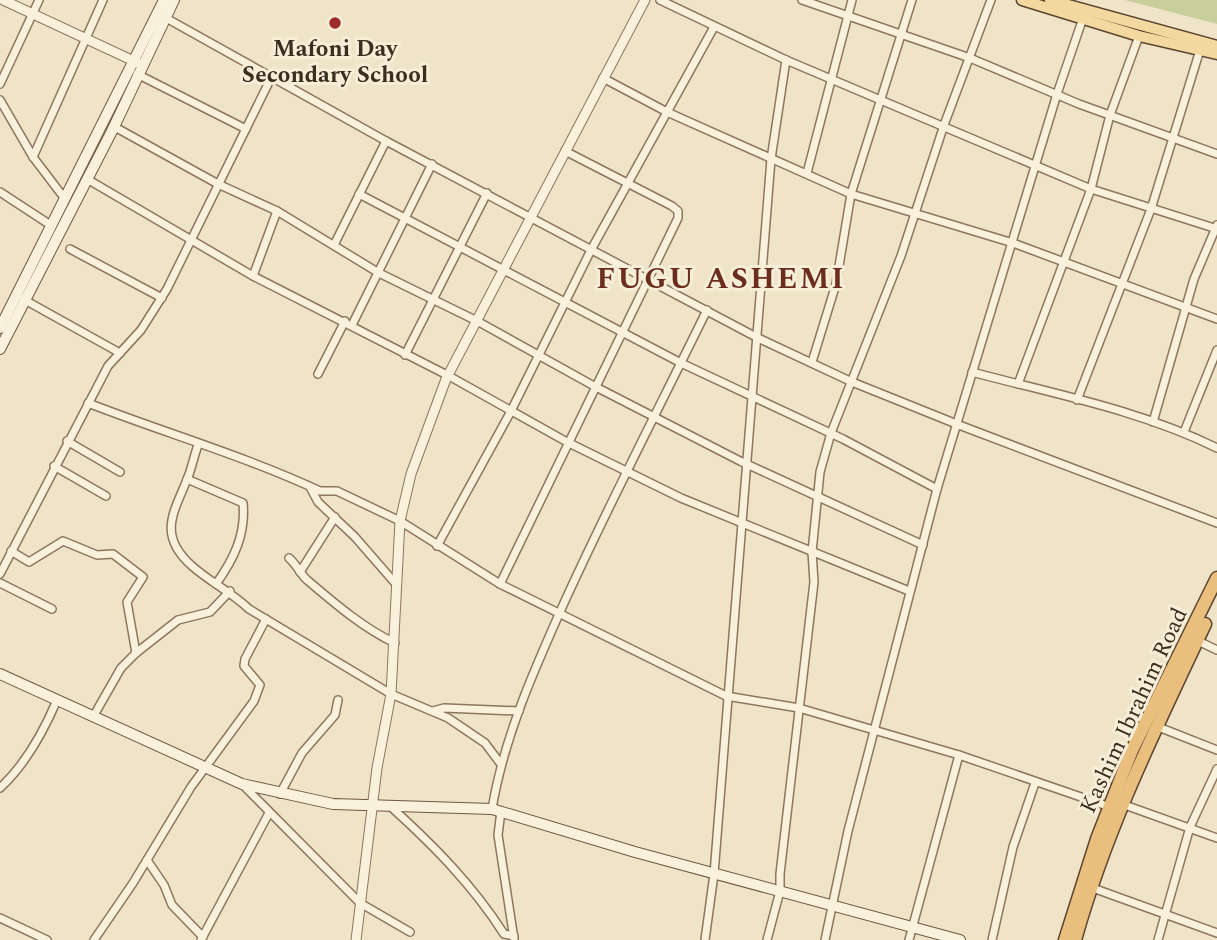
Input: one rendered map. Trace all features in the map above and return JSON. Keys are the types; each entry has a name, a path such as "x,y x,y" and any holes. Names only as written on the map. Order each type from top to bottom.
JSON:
{"highway":[{"name":"Kashim Ibrahim Road","path":"1065,940 1115,805 1156,726 1217,578"},
{"name":"Kashim Ibrahim Road","path":"1075,940 1132,750 1217,597"}],"main road":[{"path":"0,349 65,199 174,0"},
{"path":"1022,0 1139,36 1217,54"},
{"path":"1049,0 1217,46"},
{"path":"0,328 3,316 21,298 87,179 113,126 162,1"},
{"path":"1,675 242,784 334,804 374,806 387,803 497,810 714,874 960,940"}],"street":[{"path":"3,0 87,39 246,129"},
{"path":"0,84 39,0"},
{"path":"33,157 103,0"},
{"path":"357,939 359,903 391,694 400,521 411,474 449,376 645,0"},
{"path":"660,0 879,101 944,125 1091,189 1216,227 1186,307 1153,422"},
{"path":"802,0 846,18 970,58 1110,115 1217,153"},
{"path":"807,173 852,0"},
{"path":"812,362 836,284 851,194 912,0"},
{"path":"767,940 780,891 814,582 812,552 820,472 831,433 916,212 944,125 991,0"},
{"path":"166,18 387,141 531,215 758,338 852,382 1217,523"},
{"path":"825,940 848,831 937,489 959,425 972,372 1057,94 1083,18"},
{"path":"438,545 510,412 592,250 714,27"},
{"path":"1017,384 1061,262 1091,189 1110,115 1139,36"},
{"path":"1077,400 1151,209 1170,137 1200,50"},
{"path":"705,940 714,874 726,696 771,159 786,60"},
{"path":"0,574 108,366 141,330 162,298 271,78"},
{"path":"603,78 667,112 851,194 1013,243 1217,319"},
{"path":"0,100 33,157 65,199"},
{"path":"113,126 218,184 277,211 379,273 477,321 594,386 819,499 923,545"},
{"path":"334,245 387,141"},
{"path":"500,584 678,218 678,211 565,151"},
{"path":"318,374 379,273 432,164"},
{"path":"87,179 253,276 449,376 567,442 681,498 909,592"},
{"path":"0,192 52,226"},
{"path":"405,355 487,192"},
{"path":"359,194 681,363 831,433 937,489"},
{"path":"253,276 277,211"},
{"path":"70,249 162,298"},
{"path":"21,298 120,353"},
{"path":"514,938 498,835 500,763 560,613 626,469 707,310"},
{"path":"1184,432 1217,350"},
{"path":"972,372 1153,422 1184,432 1217,448"},
{"path":"88,403 198,445 210,447 320,491 337,491 400,521 500,584 726,696 799,708 959,755 1035,783 1190,827 1217,838"},
{"path":"67,441 120,472"},
{"path":"198,445 187,479 174,504 170,528 173,540 190,565 266,619 391,694 433,711 485,743 500,763"},
{"path":"54,466 106,496"},
{"path":"187,479 243,503 245,518 242,533 235,554 216,584"},
{"path":"310,486 318,502 395,583"},
{"path":"300,572 335,517"},
{"path":"11,551 29,562 62,541 68,541 97,555 113,554 144,577 127,602 136,653"},
{"path":"289,558 298,566 300,572 338,605 395,643"},
{"path":"0,583 52,609"},
{"path":"93,717 121,668 136,653 178,620 216,608 230,591"},
{"path":"94,940 147,860 170,818 246,715 260,688 259,681 244,666 247,650 266,619"},
{"path":"1193,639 1217,650"},
{"path":"280,794 302,753 335,715 338,700"},
{"path":"0,788 12,779 35,744 57,701"},
{"path":"433,711 444,708 519,711"},
{"path":"1156,726 1217,750"},
{"path":"909,940 959,755"},
{"path":"1158,940 1190,827 1217,769"},
{"path":"992,940 1013,846 1035,783"},
{"path":"242,784 359,903 410,932"},
{"path":"387,803 440,852 477,893 504,934 514,938"},
{"path":"147,860 172,905 202,939 269,813"},
{"path":"1090,887 1217,933"},
{"path":"0,918 47,940"}],"green space":[{"path":"1125,0 1217,0 1217,24"}],"place":[{"name":"Mafoni Day Secondary School","path":"335,23"}],"district":[{"name":"FUGU ASHEMI","path":"721,278"}]}
